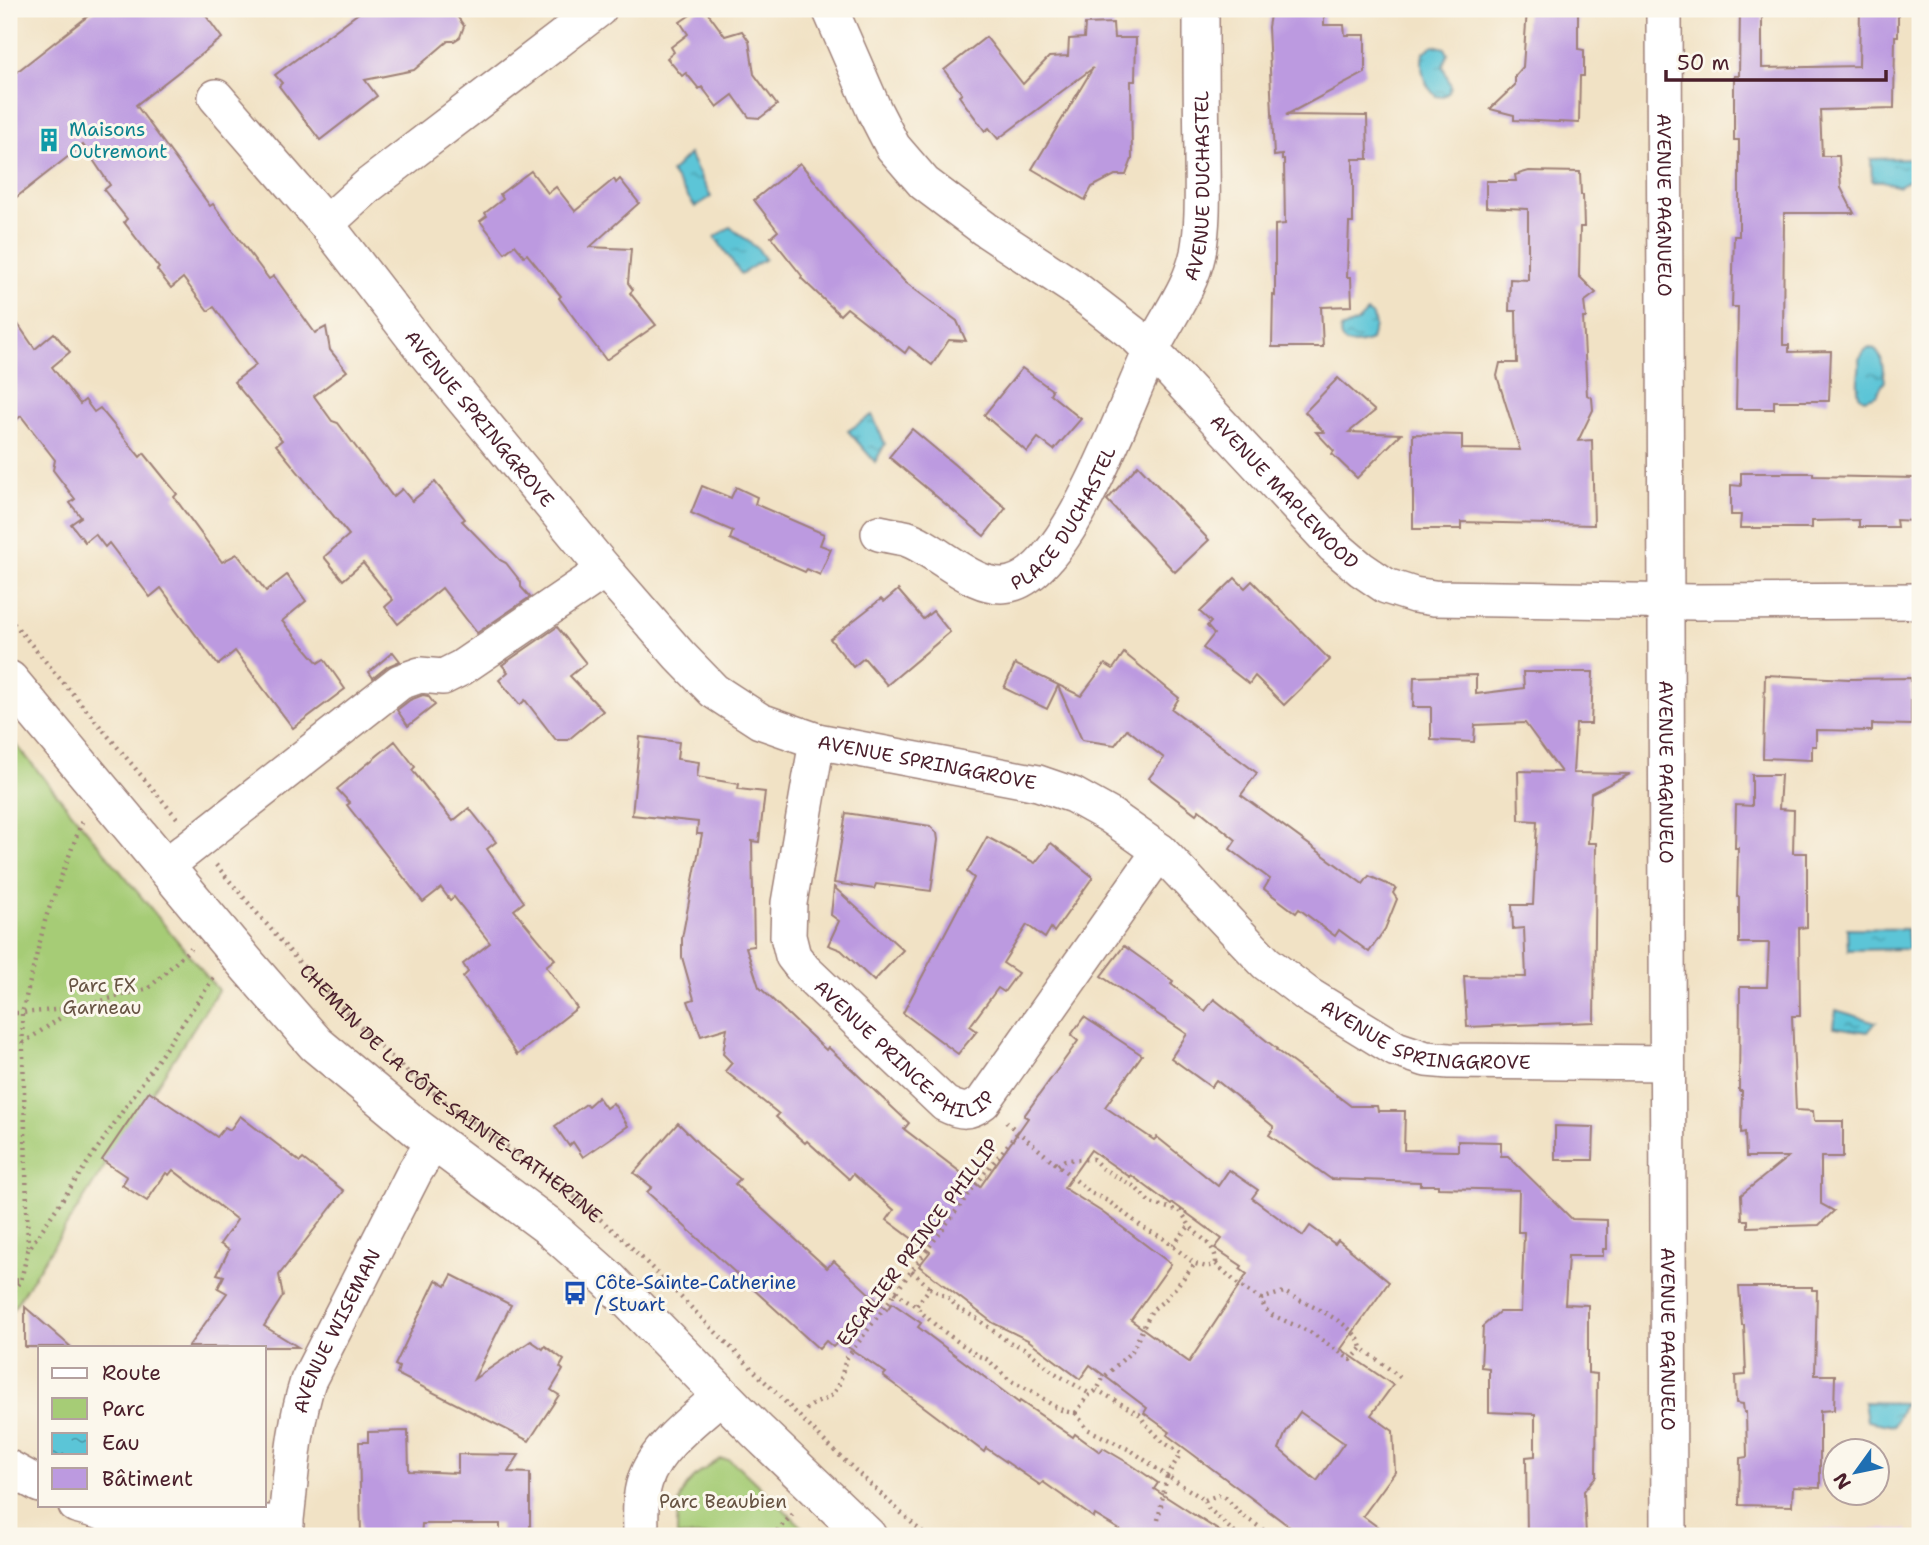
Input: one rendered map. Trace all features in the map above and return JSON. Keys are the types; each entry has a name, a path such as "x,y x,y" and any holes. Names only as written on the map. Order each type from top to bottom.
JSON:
{"main road":[{"name":"CHEMIN DE LA CÔTE-SAINTE-CATHERINE","path":"9,680 316,1044 433,1141 547,1225 608,1279 867,1536"}],"street":[{"path":"326,224 380,177 599,9"},
{"name":"AVENUE MAPLEWOOD","path":"830,9 893,147 924,183 985,229 1073,287 1151,350 1335,546 1386,586 1434,598 1667,602 1920,601"},
{"name":"AVENUE DUCHASTEL","path":"1151,350 1190,277 1201,234 1200,9"},
{"name":"AVENUE PAGNUELO","path":"1664,9 1670,1536"},
{"name":"AVENUE SPRINGGROVE","path":"216,97 326,224 424,350 605,570 715,691 760,721 817,741 1038,783 1085,802 1109,815 1160,851 1266,963 1308,995 1396,1049 1426,1059 1449,1061 1667,1063"},
{"name":"PLACE DUCHASTEL","path":"878,533 906,538 994,586 1011,584 1026,577 1044,564 1066,535 1119,426 1151,350"},
{"path":"166,866 400,682 420,675 443,677 461,668 605,570"},
{"name":"AVENUE PRINCE-PHILIP","path":"817,741 789,904 788,936 793,956 804,970 945,1104 960,1111 974,1110 983,1102 1160,851"},
{"name":"AVENUE WISEMAN","path":"285,1530 295,1436 300,1406 309,1381 414,1173 433,1141"},
{"path":"641,1536 641,1500 649,1471 671,1442 722,1395"},
{"path":"9,1468 38,1484"},
{"path":"80,1506 113,1515 285,1530"}],"path":[{"path":"86,9 90,14"},
{"name":"CHEMIN DE LA CÔTE-SAINTE-CATHERINE","path":"9,618 298,961 373,1041 454,1109 561,1185 624,1240 818,1435 926,1536"},
{"path":"9,1296 22,1280 28,1250 22,1013 46,917 83,818"},
{"path":"9,1013 75,1008 149,988 192,947"},
{"path":"28,1250 216,975"},
{"path":"23,1044 75,1008"},
{"name":"ESCALIER PRINCE PHILLIP","path":"806,1410 837,1390 846,1359 1019,1131 1007,1123"},
{"path":"1019,1131 1091,1192 1173,1245 1195,1264 1207,1267 1216,1264"},
{"path":"1058,1165 1065,1160 1093,1159 1103,1169 1135,1187 1150,1203 1180,1211 1211,1246 1217,1258 1216,1264"},
{"path":"1173,1245 1190,1225"},
{"path":"1076,1413 1090,1394 1097,1390 1103,1378 1132,1351 1152,1310 1165,1300 1195,1264"},
{"path":"1216,1264 1240,1286 1261,1299 1265,1309 1272,1315 1310,1332 1351,1360 1362,1348"},
{"path":"912,1271 930,1289 950,1299 957,1308 976,1318 1007,1341 1026,1349 1053,1372 1090,1394"},
{"path":"9,1281 22,1280"},
{"path":"916,1306 930,1289"},
{"path":"895,1292 916,1306 929,1321 958,1343 989,1360 1014,1383 1031,1390 1062,1412 1076,1413"},
{"path":"1261,1299 1284,1292 1317,1308 1350,1329 1360,1340 1362,1348 1401,1378"},
{"path":"1097,1390 1139,1414 1163,1441 1181,1453 1167,1476 1158,1520"},
{"path":"1076,1413 1087,1429 1132,1451 1205,1500 1208,1508 1238,1536"},
{"path":"1205,1500 1219,1495 1225,1497 1241,1514 1272,1536"},
{"path":"772,1536 794,1514"}],"shaded area":[{"path":"1907,1529 1907,1536 1669,1536 1669,1531"}],"green space":[{"name":"Parc FX Garneau","path":"9,736 218,990 9,1315"},
{"name":"Parc Beaubien","path":"720,1459 729,1460 739,1467 812,1536 677,1536 678,1509 684,1490 697,1475"}],"water":[{"path":"1433,45 1445,48 1448,54 1443,66 1451,86 1448,93 1442,96 1436,96 1432,91 1425,82 1422,71 1423,53"},
{"path":"689,154 711,197 695,207 671,172"},
{"path":"1917,158 1918,180 1910,180 1899,186 1872,181 1871,159"},
{"path":"730,227 758,249 765,259 741,274 715,237"},
{"path":"1367,312 1373,316 1375,326 1371,340 1355,344 1345,342 1340,335 1341,329 1357,322"},
{"path":"1875,349 1881,358 1885,381 1876,395 1864,399 1858,390 1859,359 1865,350"},
{"path":"872,415 885,444 875,462 848,431"},
{"path":"1847,928 1907,929 1909,949 1848,950"},
{"path":"1836,1010 1876,1022 1868,1032 1834,1027"},
{"path":"1864,1402 1904,1403 1894,1426 1867,1421"}],"building":[{"path":"97,9 201,9 222,38 136,105 210,206 213,204 269,279 274,276 315,333 326,327 330,350 347,371 314,396 332,421 338,423 393,497 402,489 412,501 435,482 465,519 462,521 506,563 521,582 521,587 530,597 477,633 442,588 398,624 385,607 393,600 363,563 343,580 324,557 349,535 276,445 282,440 234,382 256,365 214,307 208,311 183,278 171,288 124,222 127,219 104,190 110,185 83,145 9,203 9,78"},
{"path":"364,9 452,9 464,26 460,37 448,41 414,70 365,80 377,96 320,140 279,86 282,83 275,75"},
{"path":"699,9 705,9 725,36 742,31 749,41 754,74 777,105 760,118 749,117 733,95 717,107 702,87 699,89 686,73 682,76 667,58 674,52 671,47 688,34 680,22"},
{"path":"1271,9 1324,9 1324,25 1344,25 1345,35 1365,35 1365,73 1286,115 1367,116 1368,159 1353,159 1353,223 1349,223 1347,277 1351,277 1352,306 1321,307 1323,347 1272,347 1275,225 1285,224 1284,160 1282,155 1274,156 1268,27"},
{"path":"1527,9 1578,9 1578,49 1584,50 1584,76 1580,76 1579,123 1514,120 1514,115 1490,109 1515,85 1515,76 1523,67"},
{"path":"1740,9 1762,9 1762,68 1859,66 1860,9 1898,9 1894,108 1820,110 1822,156 1839,156 1841,188 1854,213 1784,213 1783,345 1789,345 1789,352 1831,351 1829,401 1774,401 1774,409 1736,409 1738,307 1732,307 1734,236 1739,236 1739,140 1734,140 1734,76 1739,76"},
{"path":"1113,23 1114,38 1136,38 1135,81 1131,81 1132,159 1126,175 1115,175 1092,187 1085,200 1032,169 1093,68 998,139 989,128 985,131 944,70 986,37 1023,84 1049,57 1068,56 1069,39 1084,38 1085,24"},
{"path":"800,163 844,217 905,282 957,321 966,341 949,340 932,365 909,347 905,353 847,308 840,315 801,278 771,237 778,231 754,200"},
{"path":"531,171 548,193 556,187 575,211 614,179 616,183 620,179 639,203 590,247 631,249 628,283 633,290 630,293 656,325 606,360 559,298 561,296 527,254 524,256 515,245 505,253 480,221 487,216 485,213 503,199 500,194"},
{"path":"1529,171 1580,172 1584,227 1580,227 1579,276 1596,293 1584,302 1586,318 1583,318 1587,395 1592,398 1593,410 1578,441 1592,440 1594,525 1461,522 1461,529 1413,529 1413,434 1462,435 1462,449 1520,450 1497,376 1500,363 1517,363 1516,311 1509,311 1510,279 1528,280 1528,209 1486,207 1486,181 1516,181 1515,175"},
{"path":"9,311 35,349 54,333 70,352 52,367 80,404 85,400 94,412 100,408 140,457 144,453 177,494 174,497 222,562 237,554 266,591 287,575 306,601 282,621 318,663 324,659 345,689 293,728 235,651 218,665 161,588 150,597 109,543 105,547 95,534 85,542 71,524 81,517 70,503 75,499 53,470 55,460 21,416 9,426"},
{"path":"1022,368 1052,390 1050,394 1081,419 1054,450 1038,438 1027,452 984,415"},
{"path":"1338,378 1375,411 1349,432 1401,434 1357,478 1332,454 1334,451 1316,432 1324,432 1305,412"},
{"path":"912,429 1006,508 984,536 889,457"},
{"path":"1138,465 1209,540 1175,572 1107,500"},
{"path":"1741,473 1915,478 1914,521 1896,520 1897,527 1859,527 1859,520 1812,521 1812,528 1740,528 1741,515 1731,515 1731,485 1741,486"},
{"path":"702,486 731,498 736,487 757,497 755,504 824,534 820,545 831,549 820,575 807,569 805,572 730,539 733,531 691,513"},
{"path":"1235,578 1245,588 1252,581 1330,660 1284,705 1255,676 1249,684 1203,648 1214,634 1207,626 1211,622 1200,612"},
{"path":"898,590 923,619 933,611 950,632 887,685 864,658 853,667 830,639 881,599 884,602"},
{"path":"557,627 586,663 570,676 603,711 568,740 556,740 525,700 520,705 499,680 508,672 502,665"},
{"path":"393,652 400,661 388,666 373,678 369,672"},
{"path":"1124,653 1179,698 1172,709 1257,773 1241,795 1363,884 1369,876 1396,888 1393,893 1397,899 1385,929 1369,952 1339,930 1335,936 1299,909 1296,913 1264,889 1270,879 1230,849 1236,840 1199,810 1196,814 1149,778 1164,758 1127,729 1115,745 1082,740 1058,686 1047,709 1004,688 1015,664 1081,696 1105,664 1113,669"},
{"path":"1523,672 1593,672 1591,724 1576,724 1573,773 1630,774 1591,793 1588,843 1596,843 1594,1022 1467,1027 1464,976 1526,977 1524,928 1513,929 1512,905 1533,905 1537,821 1519,820 1518,771 1561,772 1525,723 1475,725 1474,742 1431,740 1431,707 1413,707 1414,677 1476,675 1476,694 1524,688"},
{"path":"1765,675 1849,679 1911,678 1911,725 1872,724 1872,731 1816,730 1816,746 1812,746 1812,760 1763,758"},
{"path":"428,696 435,705 408,726 397,710 410,700"},
{"path":"640,737 679,742 677,759 699,762 697,777 739,784 738,789 765,792 759,842 752,841 754,946 746,947 759,987 909,1123 904,1129 980,1187 1028,1118 1024,1116 1078,1041 1071,1035 1084,1017 1142,1055 1105,1107 1154,1140 1157,1137 1218,1186 1229,1170 1258,1190 1252,1198 1303,1236 1310,1226 1335,1244 1338,1240 1389,1282 1341,1349 1393,1385 1371,1415 1393,1431 1395,1472 1363,1516 1390,1536 1302,1536 1167,1435 1170,1432 1144,1413 1147,1408 1090,1365 1080,1379 1028,1340 993,1323 919,1266 930,1252 887,1220 894,1210 853,1174 849,1179 807,1141 805,1143 776,1117 779,1114 725,1071 732,1063 723,1054 727,1028 701,1036 688,1001 694,999 682,957 682,938 702,834 697,834 698,822 632,815","holes":["1091,1150 1171,1205 1173,1203 1222,1239 1215,1248 1242,1266 1240,1269 1247,1274 1189,1362 1131,1320 1171,1264 1102,1212 1064,1188","1300,1412 1344,1443 1317,1481 1279,1449 1286,1432"]},
{"path":"395,741 415,767 412,770 453,821 469,808 496,842 487,849 524,902 514,910 555,959 546,966 577,1008 517,1055 463,977 468,972 463,964 490,943 454,897 450,900 441,888 423,902 337,789"},
{"path":"1752,775 1781,775 1779,809 1794,810 1793,853 1807,853 1807,927 1799,928 1800,1016 1792,1016 1796,1110 1813,1111 1814,1121 1843,1121 1843,1157 1821,1157 1821,1204 1834,1211 1819,1225 1748,1227 1748,1220 1742,1220 1741,1195 1788,1157 1746,1157 1745,1132 1741,1133 1740,987 1767,987 1769,943 1739,943 1736,805 1752,806"},
{"path":"846,813 930,826 937,833 938,840 931,891 876,884 874,889 834,883"},
{"path":"987,837 1035,863 1051,843 1093,877 1054,932 1051,928 1045,938 1027,925 1003,963 1018,973 1004,992 998,988 970,1026 977,1031 958,1054 903,1013 974,878 967,872"},
{"path":"834,887 903,950 874,981 841,950 828,945 839,921 831,915"},
{"path":"1124,946 1173,981 1171,984 1205,1011 1214,999 1351,1106 1377,1106 1378,1111 1405,1111 1404,1150 1458,1151 1458,1141 1501,1142 1501,1156 1508,1156 1572,1219 1607,1220 1607,1249 1603,1249 1603,1256 1568,1256 1565,1304 1588,1305 1588,1373 1597,1374 1596,1476 1584,1491 1586,1536 1527,1536 1526,1457 1535,1456 1535,1414 1489,1412 1489,1368 1481,1367 1483,1326 1499,1312 1521,1312 1524,1232 1518,1232 1519,1190 1438,1188 1438,1185 1420,1185 1420,1182 1331,1179 1269,1135 1274,1127 1216,1080 1211,1087 1171,1058 1187,1034 1101,976"},
{"path":"149,1091 217,1137 225,1127 230,1130 240,1116 300,1162 303,1159 344,1191 279,1275 283,1296 264,1326 298,1347 189,1346 227,1293 218,1288 224,1276 217,1274 229,1250 220,1244 237,1220 173,1170 169,1175 166,1173 147,1201 122,1185 127,1177 102,1160"},
{"path":"598,1097 606,1108 613,1103 628,1126 583,1157 573,1142 569,1146 555,1126"},
{"path":"678,1123 708,1153 740,1179 735,1184 827,1268 834,1261 887,1310 892,1303 921,1323 918,1327 1019,1403 1020,1401 1073,1437 1075,1434 1100,1452 1103,1448 1130,1464 1158,1483 1154,1489 1227,1536 1130,1536 1095,1515 1094,1518 1043,1482 1040,1485 986,1448 984,1452 883,1376 886,1373 839,1341 833,1347 826,1341 819,1349 647,1192 652,1187 634,1173"},
{"path":"1555,1126 1594,1127 1593,1160 1555,1160"},
{"path":"452,1275 511,1305 474,1379 531,1341 543,1349 545,1346 564,1360 560,1367 563,1370 551,1390 559,1395 529,1441 397,1374 399,1367 395,1365 436,1280 446,1286"},
{"path":"1739,1287 1812,1287 1812,1290 1817,1290 1815,1375 1835,1375 1834,1410 1820,1411 1820,1488 1793,1487 1792,1506 1739,1505 1740,1458 1747,1457 1746,1412 1743,1404 1736,1403 1735,1376 1746,1375"},
{"path":"25,1307 70,1346 38,1346 25,1347"},
{"path":"408,1431 409,1471 458,1473 458,1454 519,1455 508,1472 530,1473 530,1536 500,1536 500,1524 422,1524 421,1536 361,1536 359,1442 368,1442 368,1432"}],"place":[{"name":"Maisons Outremont","path":"49,140"},
{"name":"Côte-Sainte-Catherine / Stuart","path":"575,1293"}]}
